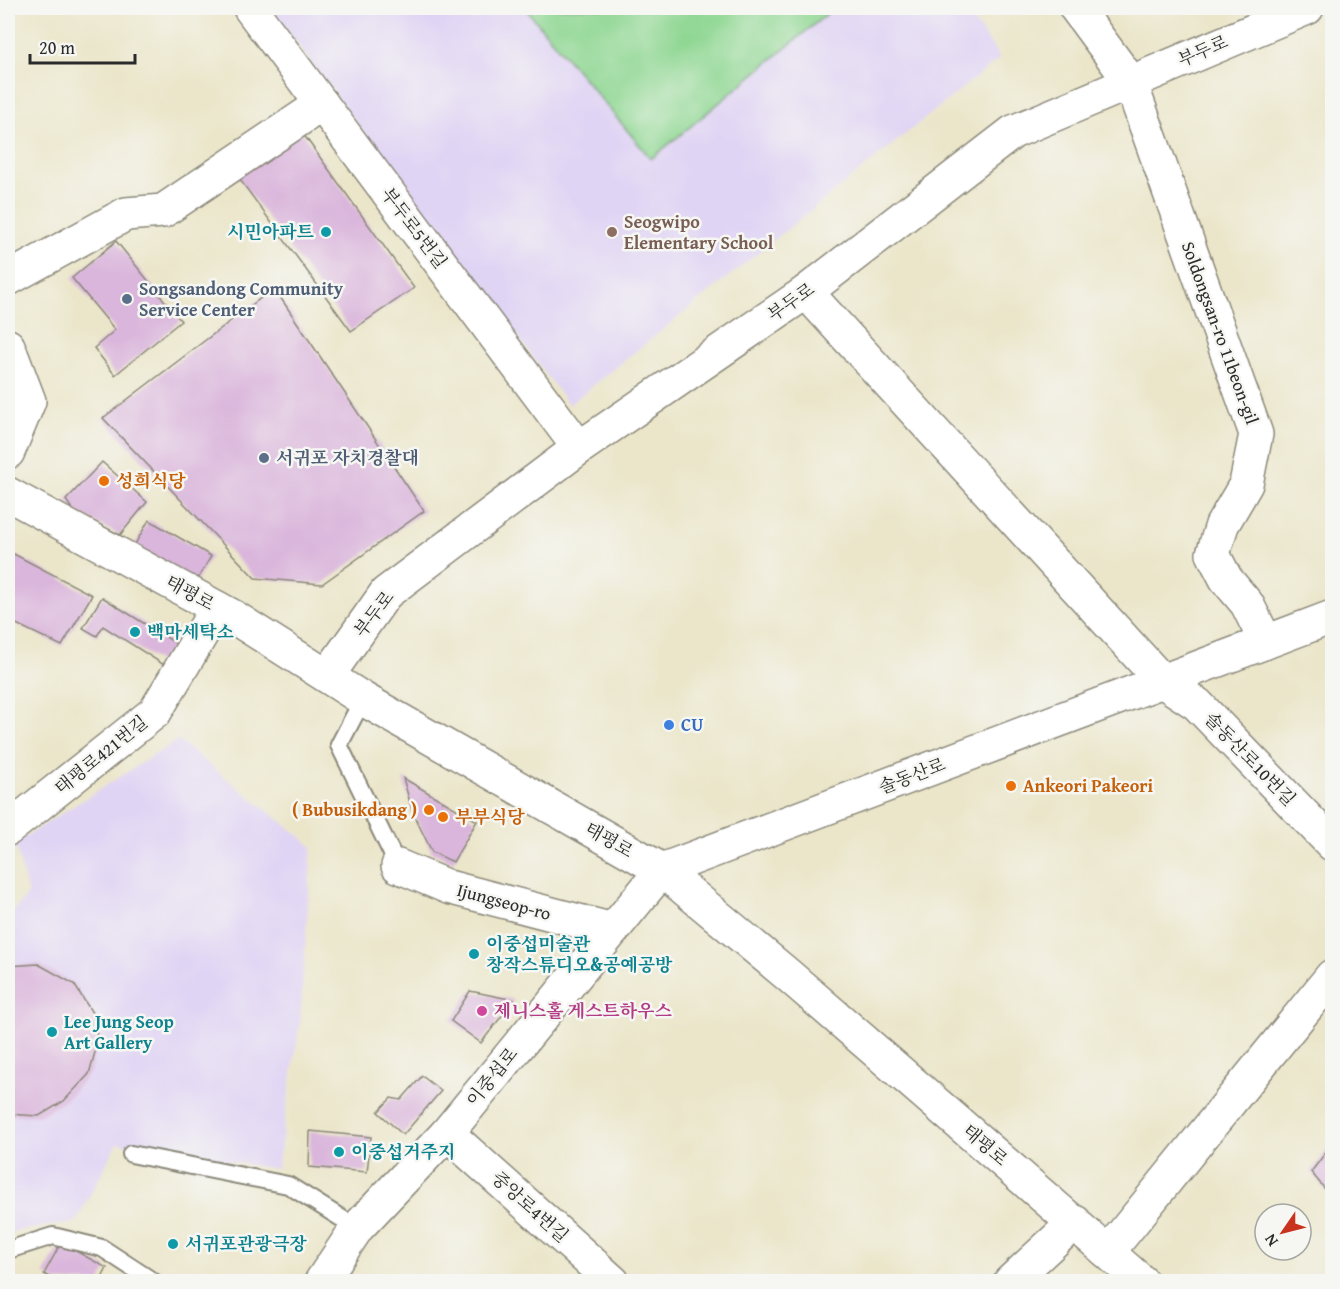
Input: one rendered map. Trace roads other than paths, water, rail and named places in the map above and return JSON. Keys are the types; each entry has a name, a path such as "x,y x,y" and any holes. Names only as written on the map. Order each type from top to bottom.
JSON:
{"street":[{"name":"부두로5번길","path":"250,8 579,448"},
{"path":"1076,8 1130,81"},
{"name":"부두로","path":"328,675 387,593 579,448 806,292 1013,132 1307,8"},
{"name":"Soldongsan-ro 11beon-gil","path":"1130,81 1256,434 1246,484 1222,525 1213,554 1226,579 1247,604 1266,642"},
{"path":"8,279 126,214 163,211 322,104"},
{"path":"806,292 1162,681"},
{"path":"8,346 29,401 8,452"},
{"name":"태평로","path":"8,494 217,608 328,675 363,699 662,870 1076,1222 1142,1281"},
{"name":"태평로421번길","path":"8,830 155,712 217,608"},
{"name":"솔동산로","path":"662,870 1332,617"},
{"name":"솔동산로10번길","path":"1162,681 1197,704 1332,844"},
{"name":"Ijungseop-ro","path":"398,866 448,887 613,930"},
{"name":"이중섭로","path":"321,1281 357,1228 447,1134 662,870"},
{"path":"1108,1251 1332,976"},
{"name":"중앙로4번길","path":"447,1134 614,1281"},
{"path":"1010,1281 1076,1222"}],"lane":[{"path":"363,699 339,745 398,866"},
{"path":"131,1154 288,1185 357,1228"},
{"path":"8,1250 53,1236 102,1248 154,1281"}],"place":[{"name":"시민아파트","path":"326,232"},
{"name":"Seogwipo Elementary School","path":"612,232"},
{"name":"Songsandong Community Service Center","path":"127,299"},
{"name":"서귀포 자치경찰대","path":"264,458"},
{"name":"성희식당","path":"104,481"},
{"name":"백마세탁소","path":"135,632"},
{"name":"CU","path":"669,725"},
{"name":"Ankeori Pakeori","path":"1011,786"},
{"name":"( Bubusikdang )","path":"429,810"},
{"name":"부부식당","path":"443,817"},
{"name":"이중섭미술관 창작스튜디오&공예공방","path":"474,954"},
{"name":"제니스홀 게스트하우스","path":"482,1011"},
{"name":"Lee Jung Seop Art Gallery","path":"52,1032"},
{"name":"이중섭거주지","path":"339,1152"},
{"name":"서귀포관광극장","path":"173,1244"}]}
